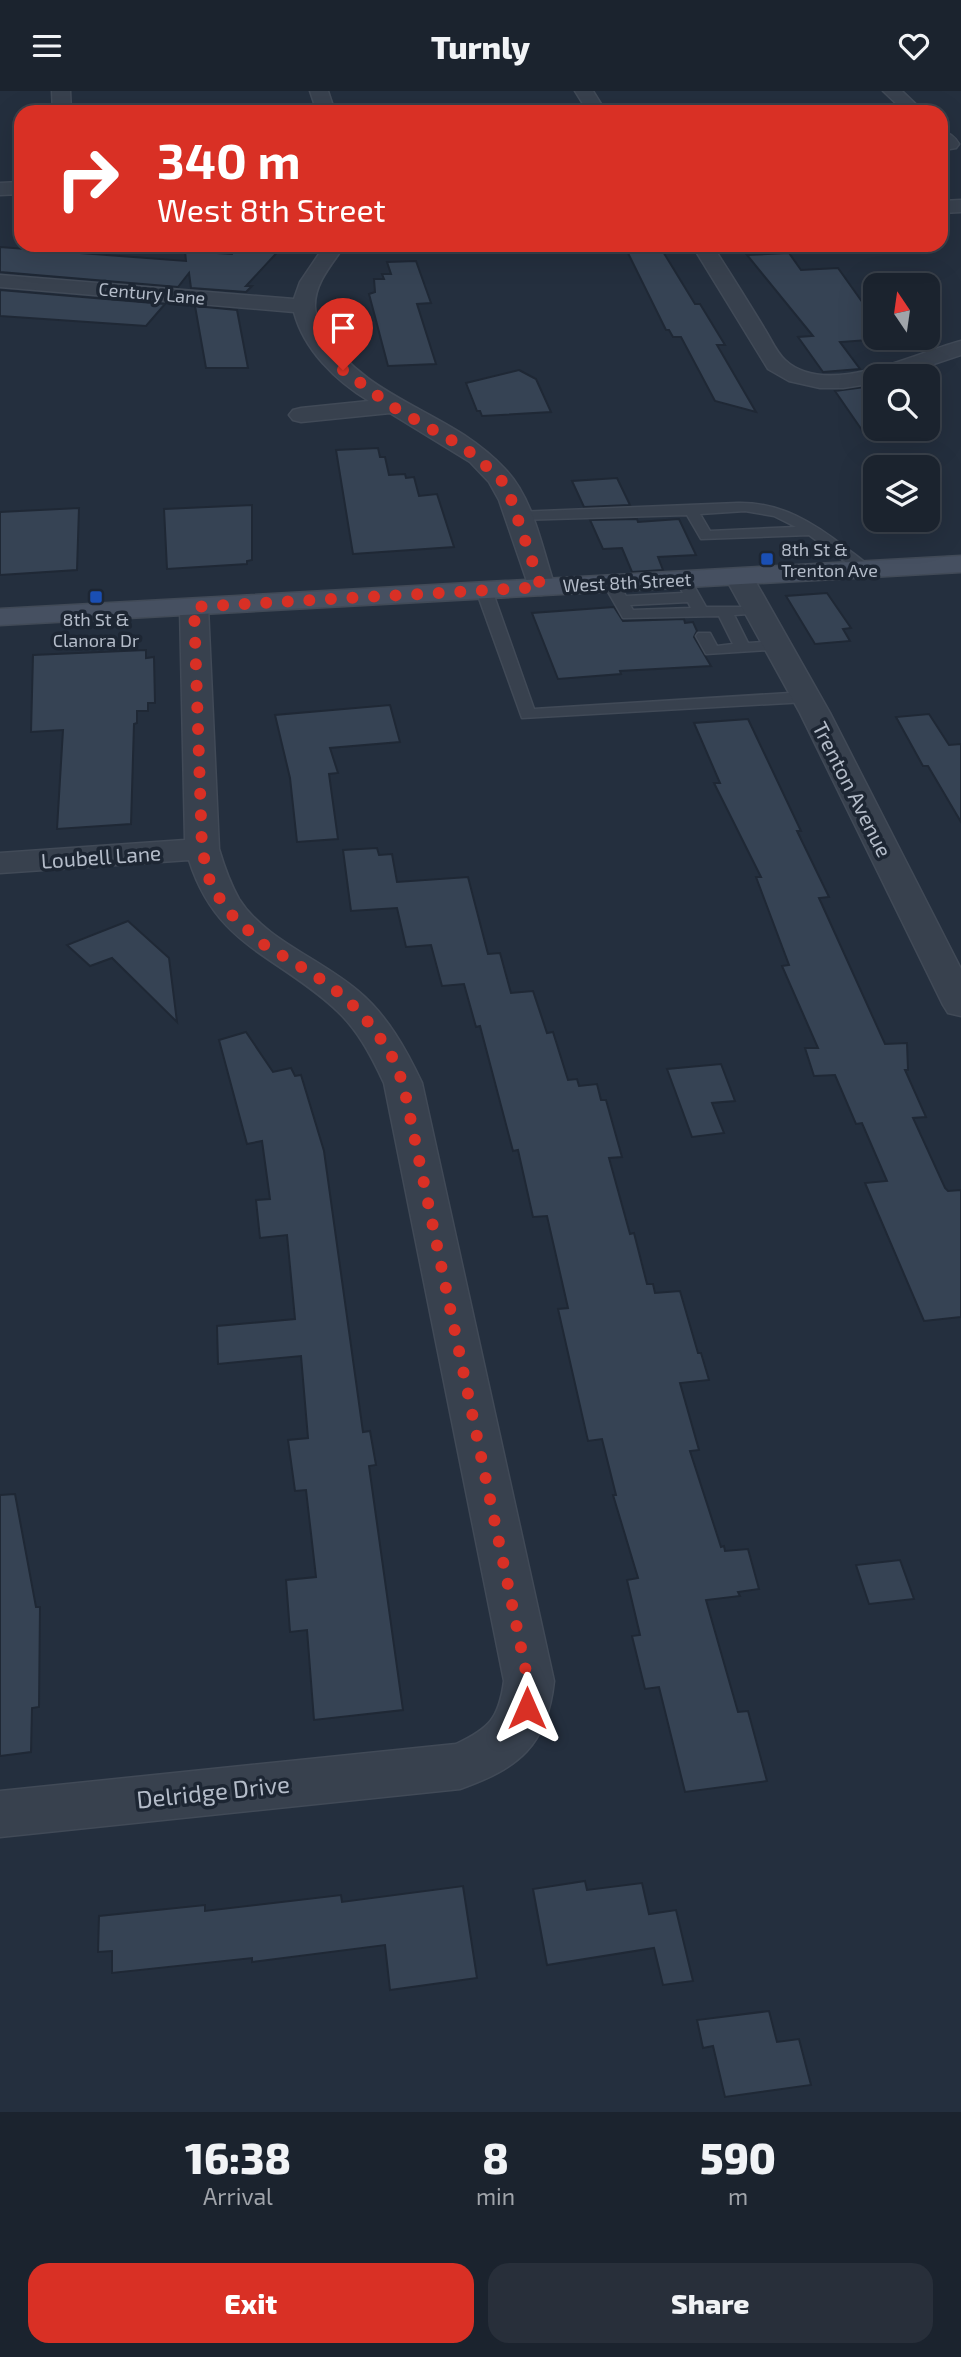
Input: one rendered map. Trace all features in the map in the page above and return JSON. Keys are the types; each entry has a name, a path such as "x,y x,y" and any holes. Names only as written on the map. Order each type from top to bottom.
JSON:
{"street":[{"path":"892,91 907,105"},
{"path":"331,252 311,283 304,306 313,334 325,352 343,370 393,407 465,448 487,465 509,493 541,587"},
{"path":"706,252 783,370 828,381 874,376 961,348"},
{"name":"Century Lane","path":"0,281 304,306"},
{"path":"301,415 393,407"},
{"name":"West 8th Street","path":"0,617 541,587 616,592 688,588 739,577 961,564"},
{"name":"Trenton Avenue","path":"739,577 806,697 961,1005"},
{"name":"Delridge Drive","path":"0,1814 460,1766 491,1754 514,1734 527,1708 528,1681 403,1083 390,1052 370,1024 346,998 263,944 232,915 215,892 202,849 194,607"},
{"name":"Loubell Lane","path":"0,863 202,849"}],"lane":[{"path":"517,516 691,511 748,506 783,513 813,530 864,569"},
{"path":"691,511 706,536 813,530"},
{"path":"688,588 698,621 712,650 778,646"},
{"path":"484,590 528,714 806,697"},
{"path":"616,592 628,615 698,621 724,611 758,610"},
{"path":"724,611 743,648"}],"building":[{"path":"0,247 14,248 14,252 66,252 186,261 185,252 278,252 246,286 252,286 246,292 191,288 189,273 178,287 0,272"},
{"path":"627,252 663,252 695,304 700,304 725,345 717,345 756,412 715,401 681,337 673,337 669,330 666,330"},
{"path":"789,253 801,270 838,268 863,303 863,340 840,342 860,369 823,372 798,337 813,336 747,255"},
{"path":"416,261 431,303 417,304 436,364 388,366 369,294 375,292 374,279 384,279 382,274 391,274 387,262"},
{"path":"0,290 165,304 146,326 0,316"},
{"path":"195,306 237,310 248,368 206,368"},
{"path":"519,370 536,379 551,412 482,416 480,411 477,411 466,383"},
{"path":"863,387 863,432 835,391"},
{"path":"378,448 380,457 385,457 389,475 405,474 406,478 414,477 419,496 437,494 454,547 353,554 336,450"},
{"path":"617,478 630,505 584,507 572,481"},
{"path":"252,505 252,560 247,561 247,564 167,569 164,509"},
{"path":"79,508 77,570 0,575 0,512"},
{"path":"637,519 638,522 679,519 696,555 658,557 663,570 632,572 622,548 603,549 590,520"},
{"path":"827,593 851,628 843,629 850,641 815,644 786,596"},
{"path":"614,607 623,621 684,619 685,623 693,622 697,631 694,637 711,666 620,671 621,674 558,679 532,613"},
{"path":"146,650 146,658 154,657 155,703 148,703 148,711 137,711 137,723 134,724 131,824 57,829 63,730 31,732 33,655"},
{"path":"390,705 400,742 330,748 338,773 329,774 338,839 297,842 290,778 275,715"},
{"path":"929,714 949,745 961,744 961,822 928,766 923,766 896,717"},
{"path":"748,719 829,897 819,898 885,1044 907,1043 908,1070 905,1070 926,1117 913,1118 945,1188 948,1191 961,1190 961,1317 924,1321 865,1183 887,1181 862,1123 856,1124 835,1075 814,1076 805,1048 818,1048 782,966 789,965 756,877 761,877 714,783 720,783 694,723"},
{"path":"377,848 379,855 392,854 397,882 468,877 488,954 500,953 511,993 533,991 547,1033 553,1032 568,1080 577,1079 579,1086 597,1084 601,1100 606,1100 622,1157 609,1158 630,1234 634,1233 647,1284 653,1284 655,1293 680,1291 709,1380 680,1383 699,1450 690,1451 721,1547 724,1546 725,1551 748,1549 759,1589 738,1592 740,1596 706,1600 738,1712 748,1711 767,1781 685,1792 659,1687 645,1689 632,1636 640,1635 627,1580 638,1578 613,1495 616,1495 602,1439 588,1441 558,1309 568,1308 547,1216 533,1217 518,1150 513,1151 480,1026 476,1027 464,984 442,986 431,945 406,947 397,908 351,911 343,850"},
{"path":"128,921 169,958 177,1022 112,958 90,966 67,945"},
{"path":"246,1032 273,1072 291,1068 295,1076 301,1075 324,1151 363,1432 370,1431 376,1465 369,1466 403,1710 314,1720 307,1630 290,1632 286,1580 316,1577 306,1490 295,1491 288,1440 308,1438 301,1356 218,1364 217,1326 295,1319 287,1235 260,1238 256,1200 270,1199 262,1141 247,1144 219,1040"},
{"path":"721,1064 735,1101 712,1103 724,1133 692,1137 667,1069"},
{"path":"15,1494 36,1607 40,1607 39,1707 32,1708 31,1752 0,1756 0,1495"},
{"path":"900,1560 914,1599 869,1604 856,1565"},
{"path":"585,1881 587,1890 642,1883 649,1914 676,1910 693,1981 663,1985 654,1948 547,1965 533,1889"},
{"path":"463,1886 477,1978 390,1990 385,1945 252,1962 252,1958 112,1973 112,1951 98,1952 99,1916 205,1905 205,1911 341,1895 342,1902"},
{"path":"769,2011 777,2042 799,2039 811,2085 725,2097 713,2046 703,2048 697,2020"}],"place":[{"name":"8th St & Trenton Ave","path":"767,559"},
{"name":"8th St & Clanora Dr","path":"96,597"}],"route":[{"path":"343,370 393,407 465,448 500,478 509,493 541,587 194,607 202,849 215,892 232,915 263,944 346,998 370,1024 390,1052 403,1083 528,1681 527,1708"}]}
